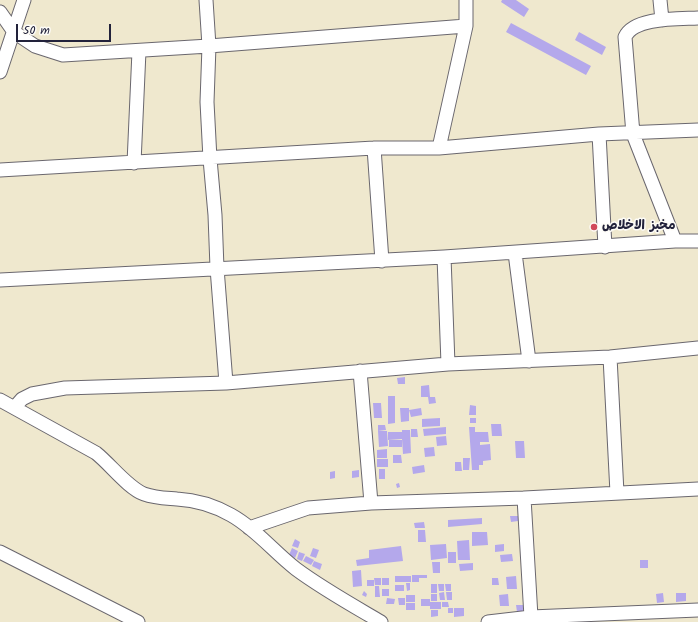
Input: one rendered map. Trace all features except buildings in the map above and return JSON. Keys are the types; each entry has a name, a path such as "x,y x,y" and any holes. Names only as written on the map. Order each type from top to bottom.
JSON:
{"street":[{"path":"0,72 24,0"},
{"path":"206,0 209,46 207,102 217,268 226,383"},
{"path":"439,148 466,26 466,0"},
{"path":"660,0 662,20"},
{"path":"0,12 14,32 35,46 63,55 209,46 466,26"},
{"path":"675,241 633,134 625,37 628,30 637,25 662,20 698,18"},
{"path":"134,163 139,51"},
{"path":"0,170 210,159 374,148 439,148 599,134 633,134 698,130"},
{"path":"599,134 605,247"},
{"path":"374,148 382,261"},
{"path":"0,280 217,268 382,261 605,247 675,241 698,241"},
{"path":"515,253 529,361"},
{"path":"444,257 448,364"},
{"path":"15,407 22,399 32,394 65,388 226,383 448,364 610,357 698,348"},
{"path":"610,357 617,493"},
{"path":"360,371 371,503"},
{"path":"0,400 96,453 109,463 132,487 143,494 160,499 177,499 207,504 229,514 264,539 278,554 321,587 381,622"},
{"path":"249,528 308,508 371,503 524,498 698,489"},
{"path":"524,498 531,617"},
{"path":"0,552 138,622"},
{"path":"488,622 531,617 698,610"}],"place":[{"name":"مخبز الاخلاص","path":"594,227"}]}
